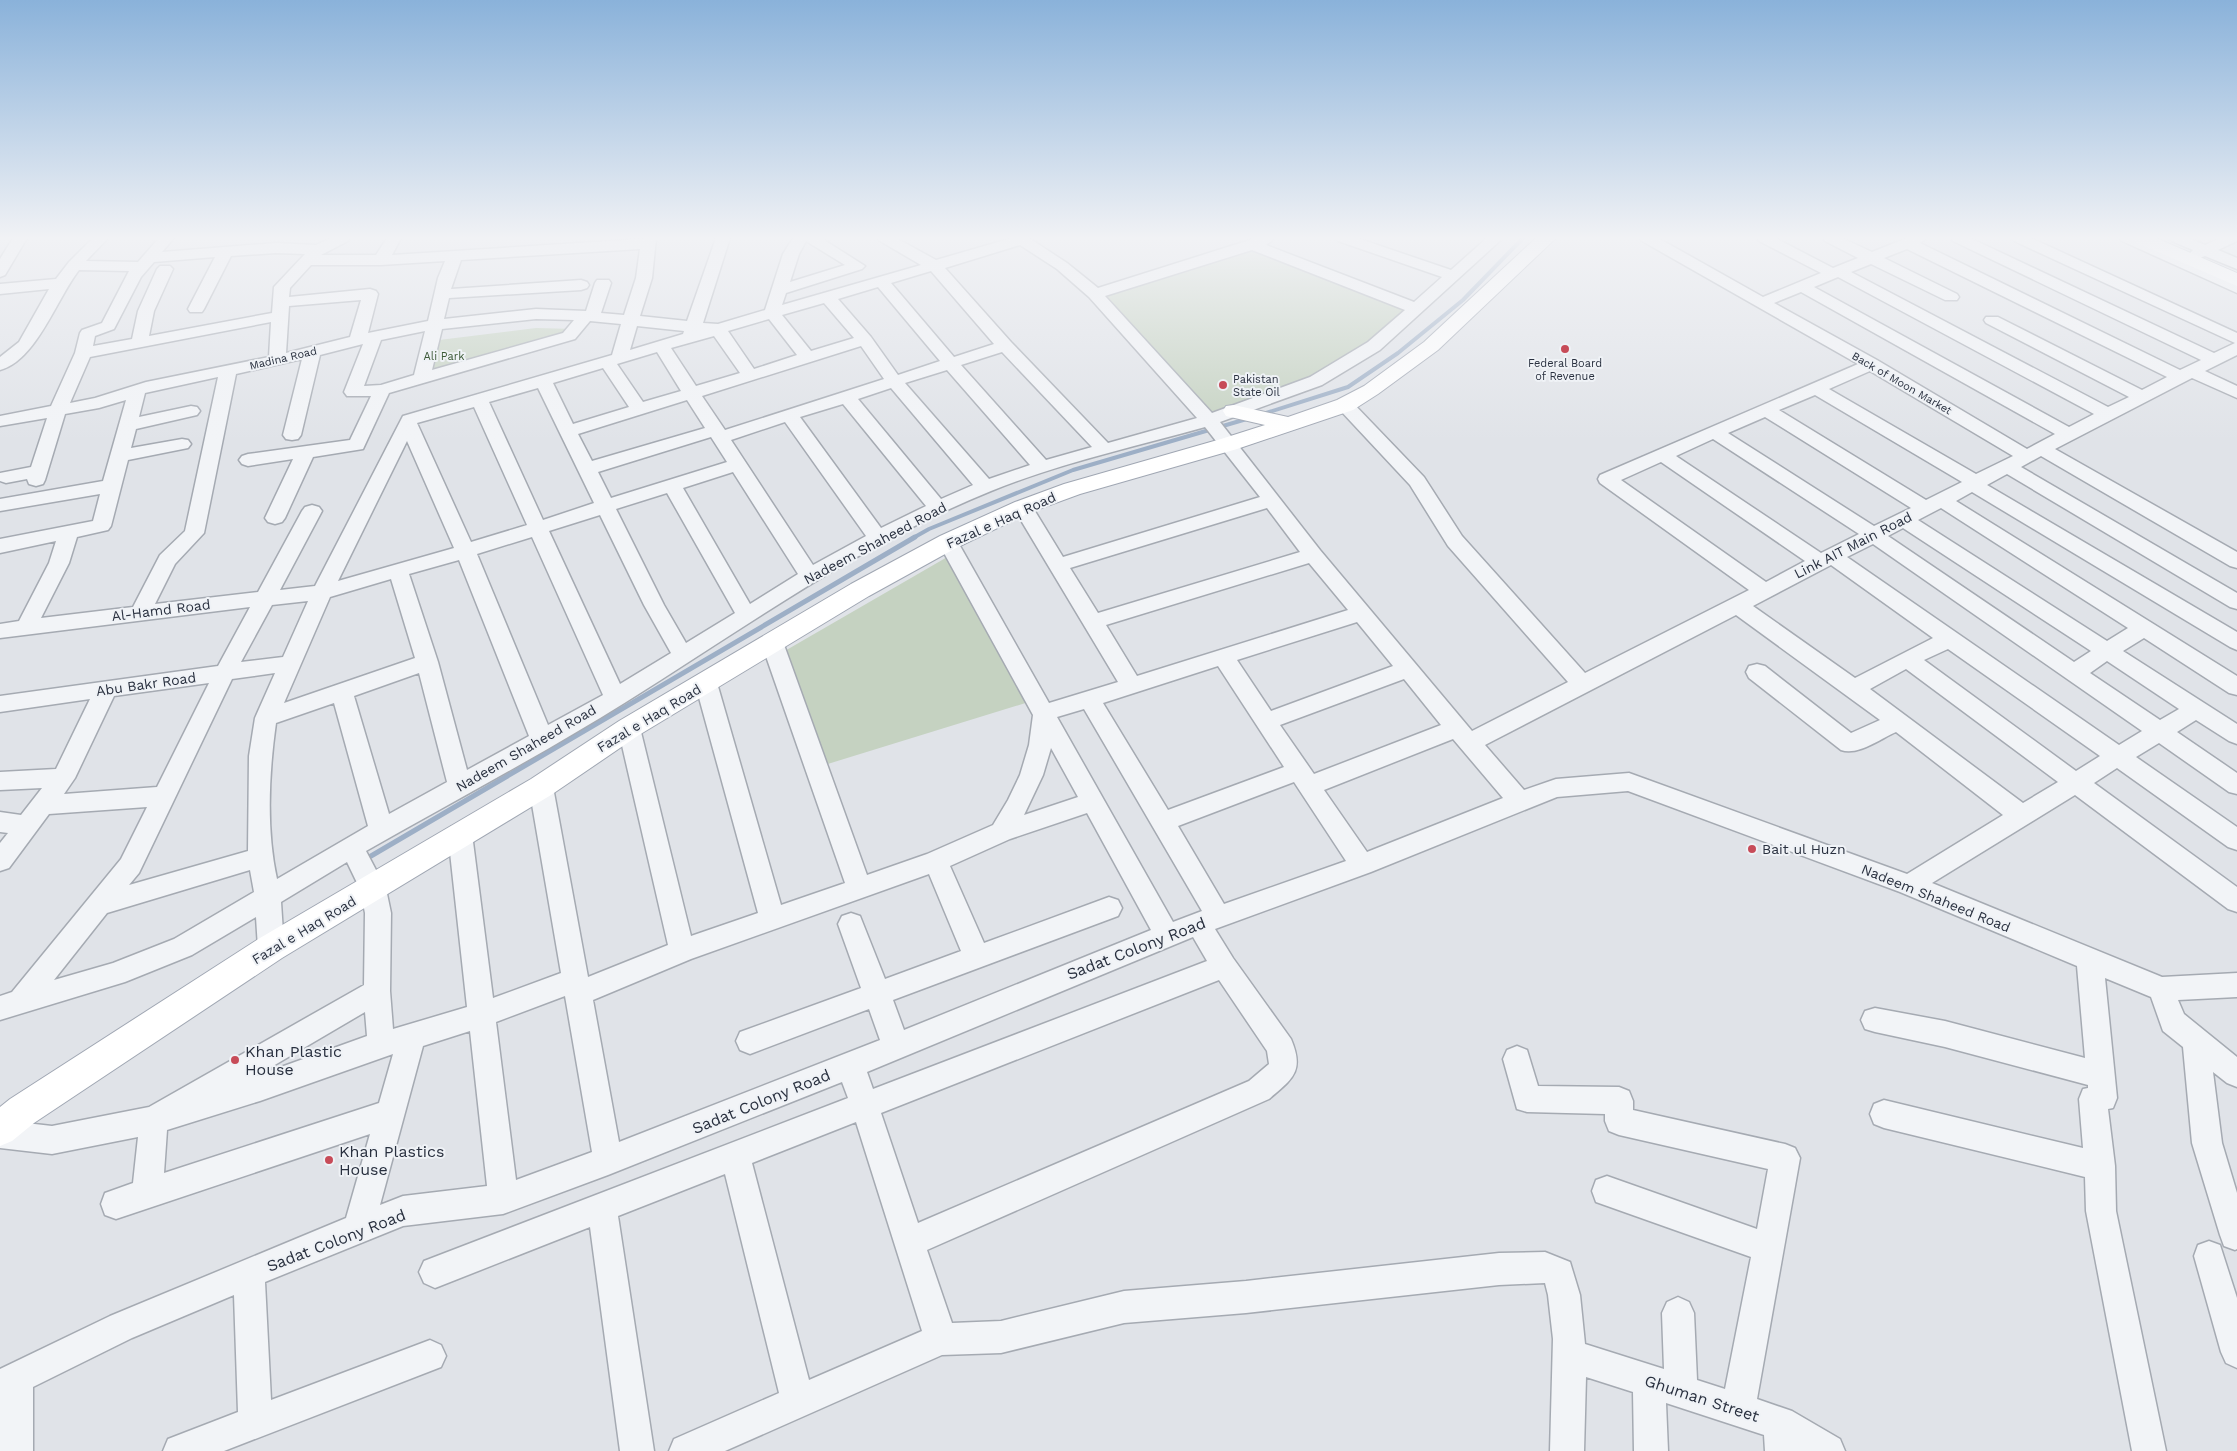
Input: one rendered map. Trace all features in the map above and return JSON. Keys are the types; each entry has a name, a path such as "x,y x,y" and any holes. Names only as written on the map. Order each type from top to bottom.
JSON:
{"main road":[{"path":"1345,405 1371,390 1431,346 1474,306"},
{"name":"Fazal e Haq Road","path":"0,1129 22,1111 272,948 373,889 460,834 541,788 629,728 772,642 860,590 948,542 1023,507 1218,431 1280,422 1345,405"},
{"path":"1236,411 1280,422"}],"street":[{"path":"0,365 26,345 45,306"},
{"path":"6,477 37,475 58,410 83,353 88,333 108,326 118,306"},
{"path":"140,342 148,306"},
{"path":"83,353 140,342 268,306"},
{"path":"276,360 281,306"},
{"path":"372,306 353,392 382,390 569,336 588,317 593,306"},
{"path":"422,378 439,306"},
{"path":"613,359 635,306"},
{"path":"272,948 268,897 260,857 260,756 266,718 323,592 410,420 662,346 692,332 701,306"},
{"path":"774,306 772,312 807,357"},
{"name":"Madina Road","path":"0,420 99,403 137,390 312,352 414,327 536,314 588,317 692,332 718,328 795,306"},
{"path":"835,306 865,340 895,382 985,487"},
{"path":"902,306 1042,467"},
{"path":"970,306 1005,346 1103,448"},
{"path":"1106,306 1218,431 1313,555 1520,800"},
{"path":"1409,306 1416,309"},
{"name":"Nadeem Shaheed Road","path":"11,1004 116,974 183,947 352,847 615,698 810,576 878,538 938,508 985,487 1103,448 1218,431 1236,411 1316,380 1374,346 1420,306"},
{"name":"Back of Moon Market","path":"1766,306 2237,561"},
{"path":"1837,306 2068,434"},
{"path":"1903,306 2107,414"},
{"path":"1916,312 1931,306"},
{"path":"1960,336 2021,306"},
{"path":"2032,306 2186,375 2237,393"},
{"path":"2100,306 2214,360"},
{"path":"2165,306 2237,339"},
{"path":"1992,320 2141,396"},
{"path":"718,328 750,375"},
{"path":"569,336 590,366"},
{"path":"568,432 865,340"},
{"path":"662,346 810,576"},
{"path":"586,469 789,415 1005,346"},
{"name":"Link AIT Main Road","path":"1162,822 1304,779 1464,735 1583,684 2237,348"},
{"path":"292,436 312,352"},
{"path":"613,359 639,409"},
{"path":"1765,590 1607,478 1871,364"},
{"path":"140,613 167,560 194,533 228,370"},
{"path":"542,380 654,604 683,656"},
{"path":"1816,388 2237,642"},
{"path":"0,546 100,526 137,390"},
{"path":"248,460 357,444 382,390"},
{"path":"847,397 938,508"},
{"path":"479,399 615,698"},
{"path":"1345,405 1416,481 1454,541 1583,684"},
{"path":"1766,410 1933,504 2144,628 2237,687"},
{"path":"128,425 191,411"},
{"path":"789,415 878,538"},
{"path":"408,423 466,551 542,739"},
{"path":"1714,432 1874,535 2237,785"},
{"path":"119,456 182,444"},
{"path":"275,518 306,452"},
{"path":"1662,455 1950,639 2237,840"},
{"name":"Al-Hamd Road","path":"0,631 323,592 466,551 738,464"},
{"path":"2007,466 2237,602"},
{"path":"672,484 747,616"},
{"path":"0,505 111,486"},
{"path":"1059,565 1272,500"},
{"path":"1023,507 1132,686"},
{"path":"11,1004 130,866 225,672 312,511"},
{"path":"1903,519 2237,735"},
{"path":"26,628 58,564 69,532"},
{"path":"948,542 1167,935"},
{"path":"1093,622 1313,555"},
{"path":"398,571 427,662 460,786"},
{"path":"1738,605 1854,688 2022,816"},
{"path":"1044,713 1363,614"},
{"path":"2074,672 2144,628"},
{"path":"1854,688 1907,659 1950,639"},
{"path":"772,642 859,887"},
{"path":"1223,657 1362,865"},
{"path":"1907,659 2237,901"},
{"path":"266,718 427,662"},
{"name":"Abu Bakr Road","path":"0,704 292,663"},
{"path":"1266,721 1409,669"},
{"path":"1757,672 1849,744 1898,721"},
{"path":"706,683 772,919"},
{"path":"0,861 63,778 106,690"},
{"path":"342,692 382,830"},
{"path":"910,1242 1259,1090 1283,1068 1281,1048 1224,966 1208,920 1162,822 1090,699"},
{"path":"1909,885 2196,709"},
{"path":"1002,832 1011,818 1036,765 1043,735 1044,713"},
{"path":"629,728 682,951"},
{"path":"0,781 63,778"},
{"name":"Nadeem Shaheed Road","path":"1520,800 1556,788 1629,782 1909,885 2161,989 2237,985"},
{"path":"541,788 608,1161"},
{"path":"42,806 164,796"},
{"name":"Sadat Colony Road","path":"8,1382 121,1327 358,1228 403,1212 503,1199 608,1161 851,1065 1167,935 1362,865 1520,800"},
{"path":"0,1134 52,1140 154,1120 260,1088 381,1044 412,1037 577,987 682,951 936,861 1002,832 1093,802"},
{"path":"0,822 27,826"},
{"path":"460,834 503,1199"},
{"path":"352,847 373,889 378,913 377,991 381,1044"},
{"path":"98,905 260,857"},
{"path":"936,861 977,957"},
{"path":"750,1041 1109,908"},
{"path":"851,924 896,1045"},
{"path":"2090,960 2103,1098 2093,1099 2100,1166 2102,1211 2149,1451"},
{"path":"435,1272 1224,966"},
{"path":"2161,989 2173,1022 2237,1074"},
{"path":"154,1120 377,991"},
{"path":"1875,1020 1945,1034 2101,1075"},
{"path":"358,1228 412,1037"},
{"path":"2196,1042 2207,1143 2236,1235"},
{"path":"1517,1059 1527,1099 1619,1101 1619,1121 1785,1158 1738,1410"},
{"path":"851,1065 866,1105 941,1339"},
{"path":"116,1204 391,1113"},
{"path":"1884,1114 2100,1166"},
{"path":"147,1194 154,1120"},
{"path":"735,1155 798,1402"},
{"path":"1607,1191 1768,1248"},
{"path":"602,1207 637,1451"},
{"path":"2209,1256 2237,1352"},
{"path":"686,1451 941,1339 1001,1337 1124,1307 1246,1297 1498,1269 1545,1267 1558,1273 1563,1288 1571,1356 1566,1451"},
{"path":"249,1274 255,1422"},
{"path":"1678,1313 1681,1391"},
{"path":"180,1451 430,1356"},
{"name":"Ghuman Street","path":"1571,1356 1738,1410 1781,1437 1828,1451"},
{"path":"1650,1381 1651,1451"},
{"path":"8,1382 16,1451"}],"green space":[{"path":"1106,306 1408,306 1416,309 1316,381 1209,420"},
{"name":"Ali Park","path":"536,328 575,329 569,336 419,379 431,341"},
{"path":"949,556 1032,701 818,767 783,652"}],"waterway":[{"path":"1263,414 1348,387 1398,353 1456,306"},
{"path":"913,538 929,529 1073,470 1250,418"},
{"path":"371,856 915,537"}],"place":[{"name":"Federal Board of Revenue","path":"1565,349"},
{"name":"Pakistan State Oil","path":"1223,385"},
{"name":"Bait ul Huzn","path":"1752,849"},
{"name":"Khan Plastic House","path":"235,1060"},
{"name":"Khan Plastics House","path":"329,1160"}]}
